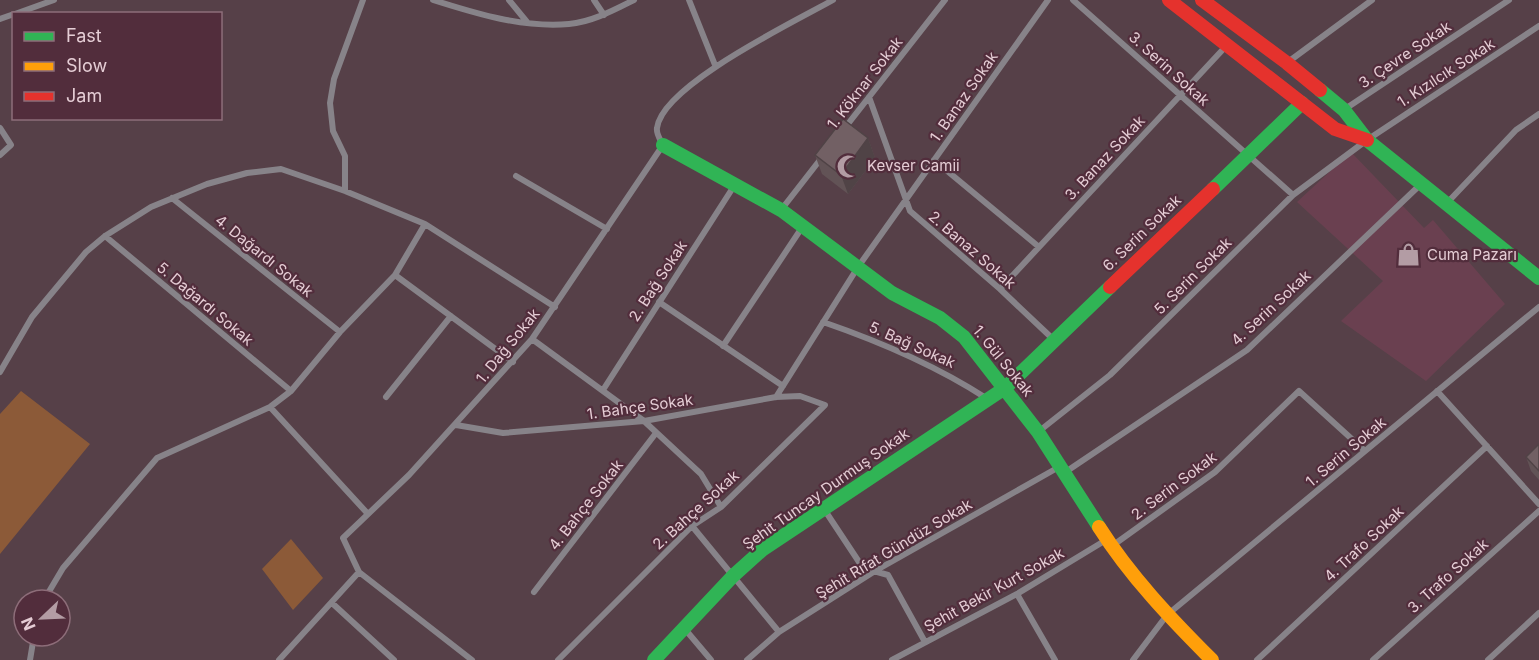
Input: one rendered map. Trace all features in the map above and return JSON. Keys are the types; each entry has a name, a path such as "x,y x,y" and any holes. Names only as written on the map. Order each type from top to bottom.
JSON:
{"street":[{"path":"29,0 33,7"},
{"path":"19,12 54,0"},
{"path":"345,191 345,156 333,131 330,103 334,79 363,0"},
{"path":"434,0 482,16 528,22 570,24 604,15 634,0"},
{"path":"509,0 528,22"},
{"path":"594,0 604,15"},
{"path":"689,0 716,65"},
{"path":"663,145 657,128 668,107 716,65 833,0"},
{"name":"1. Köknar Sokak","path":"840,135 945,0"},
{"name":"1. Banaz Sokak","path":"776,396 858,267 1048,0"},
{"name":"3. Serin Sokak","path":"1074,0 1293,195"},
{"path":"1169,0 1335,129 1367,140"},
{"path":"1202,0 1287,63 1344,110 1367,140 1539,278"},
{"path":"1287,63 1372,0"},
{"name":"3. Çevre Sokak","path":"1344,110 1509,0"},
{"name":"1. Kızılcık Sokak","path":"1367,140 1539,26"},
{"path":"1228,44 1240,27"},
{"name":"3. Banaz Sokak","path":"1000,289 1228,44"},
{"name":"2. Banaz Sokak","path":"869,97 910,211 1000,289 1054,340"},
{"name":"6. Serin Sokak","path":"1005,388 1302,103"},
{"path":"1446,204 1516,130 1539,114"},
{"path":"0,128 11,145 0,155"},
{"name":"5. Serin Sokak","path":"1038,432 1110,375 1293,195 1367,140"},
{"name":"1. Gül Sokak","path":"663,145 781,210 892,292 940,318 964,337 1038,432 1109,543 1167,615 1212,660"},
{"name":"1. Dağ Sokak","path":"359,572 343,538 410,475 532,339 663,145"},
{"path":"781,210 825,153"},
{"path":"934,160 1039,247"},
{"path":"0,372 32,317 86,252 105,236 131,218 172,198 207,184 246,173 281,169 345,191 425,224 555,307"},
{"path":"516,176 607,230"},
{"name":"4. Serin Sokak","path":"1061,470 1247,350 1421,183"},
{"name":"2. Bağ Sokak","path":"603,390 734,185"},
{"name":"4. Dağardı Sokak","path":"172,198 340,332"},
{"path":"51,588 63,568 157,458 270,407 291,391 340,332 395,275 425,224"},
{"path":"723,346 803,226"},
{"name":"5. Dağardı Sokak","path":"105,236 291,391"},
{"path":"395,275 513,362"},
{"path":"659,302 783,386"},
{"name":"1. Serin Sokak","path":"1133,660 1167,615 1539,307"},
{"path":"386,397 451,316"},
{"name":"5. Bağ Sokak","path":"823,322 916,358 953,377 987,399"},
{"path":"532,339 644,421 701,474 721,507"},
{"name":"Şehit Tuncay Durmuş Sokak","path":"655,660 733,576 762,550 1005,388"},
{"name":"2. Serin Sokak","path":"1109,543 1215,472 1299,391 1365,451"},
{"path":"1437,392 1539,504"},
{"name":"1. Bahçe Sokak","path":"456,425 503,433 644,421 776,396 800,396 825,405"},
{"name":"2. Bahçe Sokak","path":"558,660 692,526 721,507 825,405"},
{"path":"270,407 368,514"},
{"name":"4. Bahçe Sokak","path":"534,592 656,433"},
{"name":"4. Trafo Sokak","path":"1257,660 1487,446"},
{"name":"Şehit Rıfat Gündüz Sokak","path":"747,660 779,632 876,572 1061,470"},
{"path":"824,509 863,568 888,575 925,642"},
{"name":"3. Trafo Sokak","path":"1373,660 1539,511"},
{"path":"692,526 779,632"},
{"name":"Şehit Bekir Kurt Sokak","path":"892,660 1109,543"},
{"path":"279,660 359,572 472,660"},
{"path":"1017,594 1055,660"},
{"path":"332,603 394,660"},
{"path":"1488,660 1539,613"},
{"path":"684,628 711,660"}],"shaded area":[{"name":"Cuma Pazarı","path":"1351,152 1424,228 1433,220 1505,304 1426,381 1341,321 1383,281 1297,202"},
{"path":"21,391 90,444 0,554 0,414"},
{"path":"291,539 323,578 293,610 262,569"}],"building":[{"path":"843,119 868,138 841,175 815,155"},
{"path":"1539,444 1539,471 1526,457"}],"traffic: fast":[{"path":"1320,90 1344,110 1367,140 1539,278"},
{"path":"1213,189 1302,103"},
{"path":"663,145 781,210 892,293 940,318 964,337 1038,432 1099,527"},
{"path":"654,660 733,576 762,550 1005,388 1110,287"}],"traffic: slow":[{"path":"1099,527 1124,563 1152,596 1212,660"}],"traffic: jam":[{"path":"1169,0 1335,129 1367,140"},
{"path":"1202,0 1320,90"},
{"path":"1110,287 1213,189"}],"place":[{"name":"Kevser Camii","path":"849,166"},
{"name":"Cuma Pazarı","path":"1409,255"}]}
